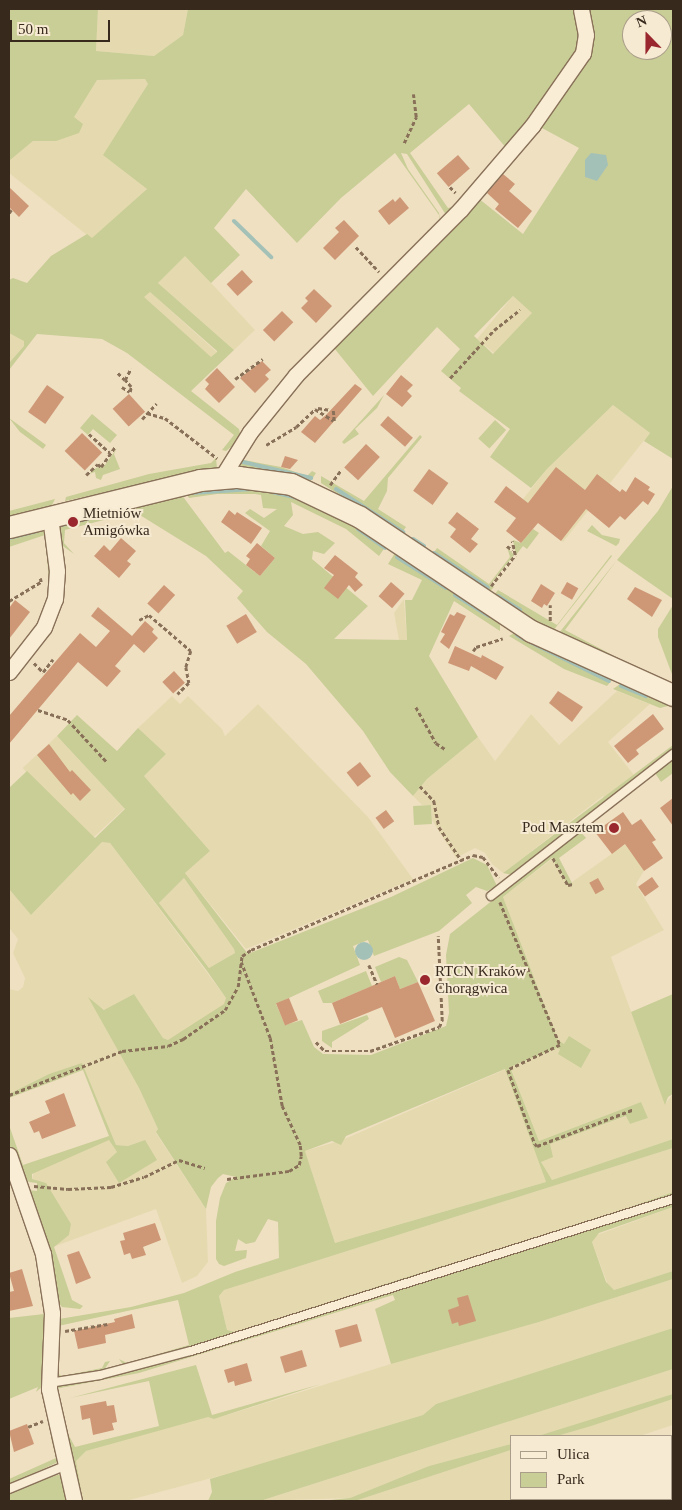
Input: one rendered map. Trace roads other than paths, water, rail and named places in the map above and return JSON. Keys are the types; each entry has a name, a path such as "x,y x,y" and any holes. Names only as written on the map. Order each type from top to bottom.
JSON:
{"street":[{"path":"9,527 182,483 219,467 296,375 476,193 532,126 578,63 585,44 581,9"},
{"path":"219,467 277,481 322,496 360,517 531,631 673,695"},
{"path":"9,672 44,627 55,599 57,571 50,516"},
{"path":"9,1155 37,1231 47,1276 52,1313 49,1383 68,1465 74,1501"}],"lane":[{"path":"494,894 673,754"},
{"path":"49,1383 100,1374 191,1351 673,1199"},
{"path":"9,1488 68,1465"}],"water":[{"path":"591,153 606,155 608,165 597,181 585,177 585,160"},
{"path":"360,942 368,942 373,947 371,958 360,960 355,955 355,947"}],"waterway":[{"path":"234,221 271,257"},
{"path":"243,462 311,478"},
{"path":"192,493 252,489"},
{"path":"336,489 403,532"},
{"path":"272,492 297,498"},
{"path":"77,521 102,515"},
{"path":"61,525 70,523"},
{"path":"358,529 385,548"},
{"path":"9,538 37,531"},
{"path":"413,539 424,546"},
{"path":"434,553 488,588"},
{"path":"397,557 446,588"},
{"path":"455,595 488,616"},
{"path":"498,596 520,610"},
{"path":"517,635 524,639"},
{"path":"530,642 609,681"},
{"path":"621,686 646,696"}],"place":[{"name":"Mietniów Amigówka","path":"73,522"},
{"name":"Pod Masztem","path":"614,828"},
{"name":"RTCN Kraków Chorągwica","path":"425,980"}]}
